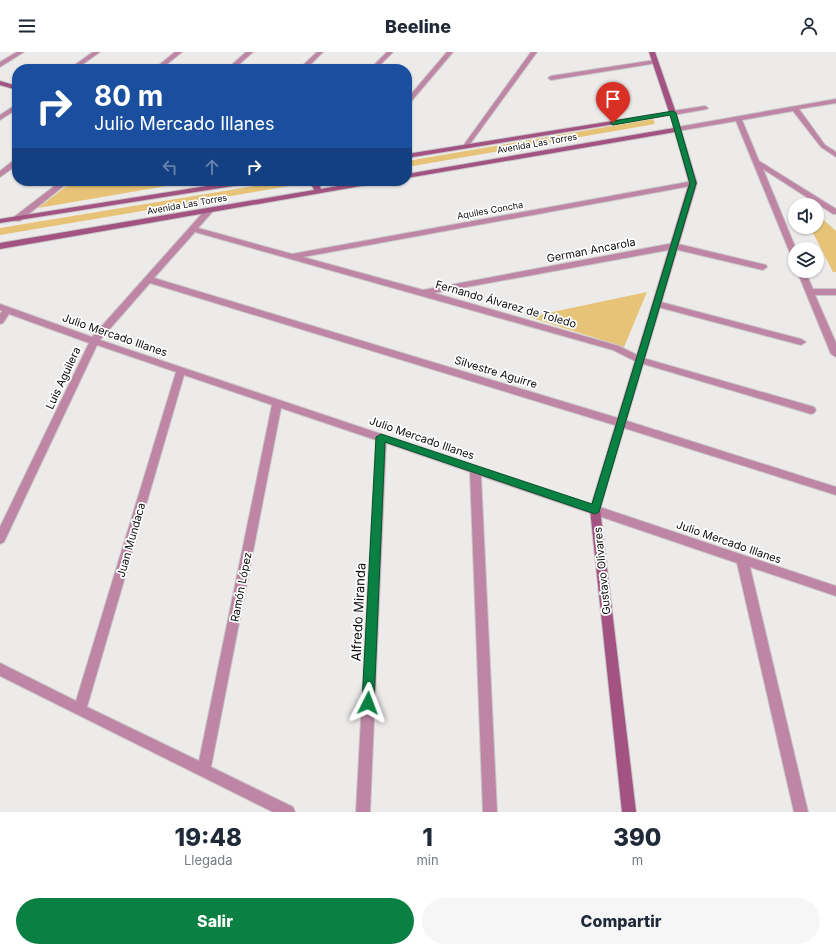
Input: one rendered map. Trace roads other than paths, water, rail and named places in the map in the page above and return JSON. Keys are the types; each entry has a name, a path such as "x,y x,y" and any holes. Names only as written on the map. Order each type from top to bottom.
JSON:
{"street":[{"path":"0,65 20,52"},
{"path":"79,64 97,52"},
{"path":"163,64 179,52"},
{"path":"236,64 250,52"},
{"path":"307,64 320,52"},
{"path":"378,64 390,52"},
{"path":"412,97 450,52"},
{"path":"465,147 534,52"},
{"path":"652,52 673,113 693,183"},
{"path":"551,78 655,62"},
{"path":"0,84 12,87"},
{"name":"Avenida Las Torres","path":"412,175 836,101"},
{"name":"Avenida Las Torres","path":"412,155 705,108"},
{"path":"795,108 823,146 836,155"},
{"path":"0,118 12,110"},
{"path":"738,118 789,242"},
{"path":"756,162 836,212"},
{"path":"0,175 12,166"},
{"name":"Gustavo Olivares","path":"629,812 595,510 693,183"},
{"name":"Aquiles Concha","path":"290,257 693,183"},
{"path":"17,219 60,186"},
{"name":"Avenida Las Torres","path":"0,222 221,186"},
{"path":"316,186 318,191"},
{"name":"Avenida Las Torres","path":"0,246 342,186"},
{"name":"Luis Aguilera","path":"0,539 94,341 210,210"},
{"name":"Fernando Álvarez de Toledo","path":"192,229 616,348 640,360 811,410"},
{"name":"German Ancarola","path":"423,293 674,246 763,267"},
{"path":"804,278 836,354"},
{"name":"Silvestre Aguirre","path":"148,279 836,490"},
{"path":"810,292 836,292"},
{"path":"657,304 801,342"},
{"path":"0,321 3,308"},
{"name":"Julio Mercado Illanes","path":"3,308 94,341 836,591"},
{"name":"Juan Mundaca","path":"80,710 181,370"},
{"name":"Ramón López","path":"204,771 277,402"},
{"name":"Alfredo Miranda","path":"362,812 381,437"},
{"path":"475,469 490,812"},
{"path":"742,559 801,812"},
{"path":"0,669 288,812"}]}
